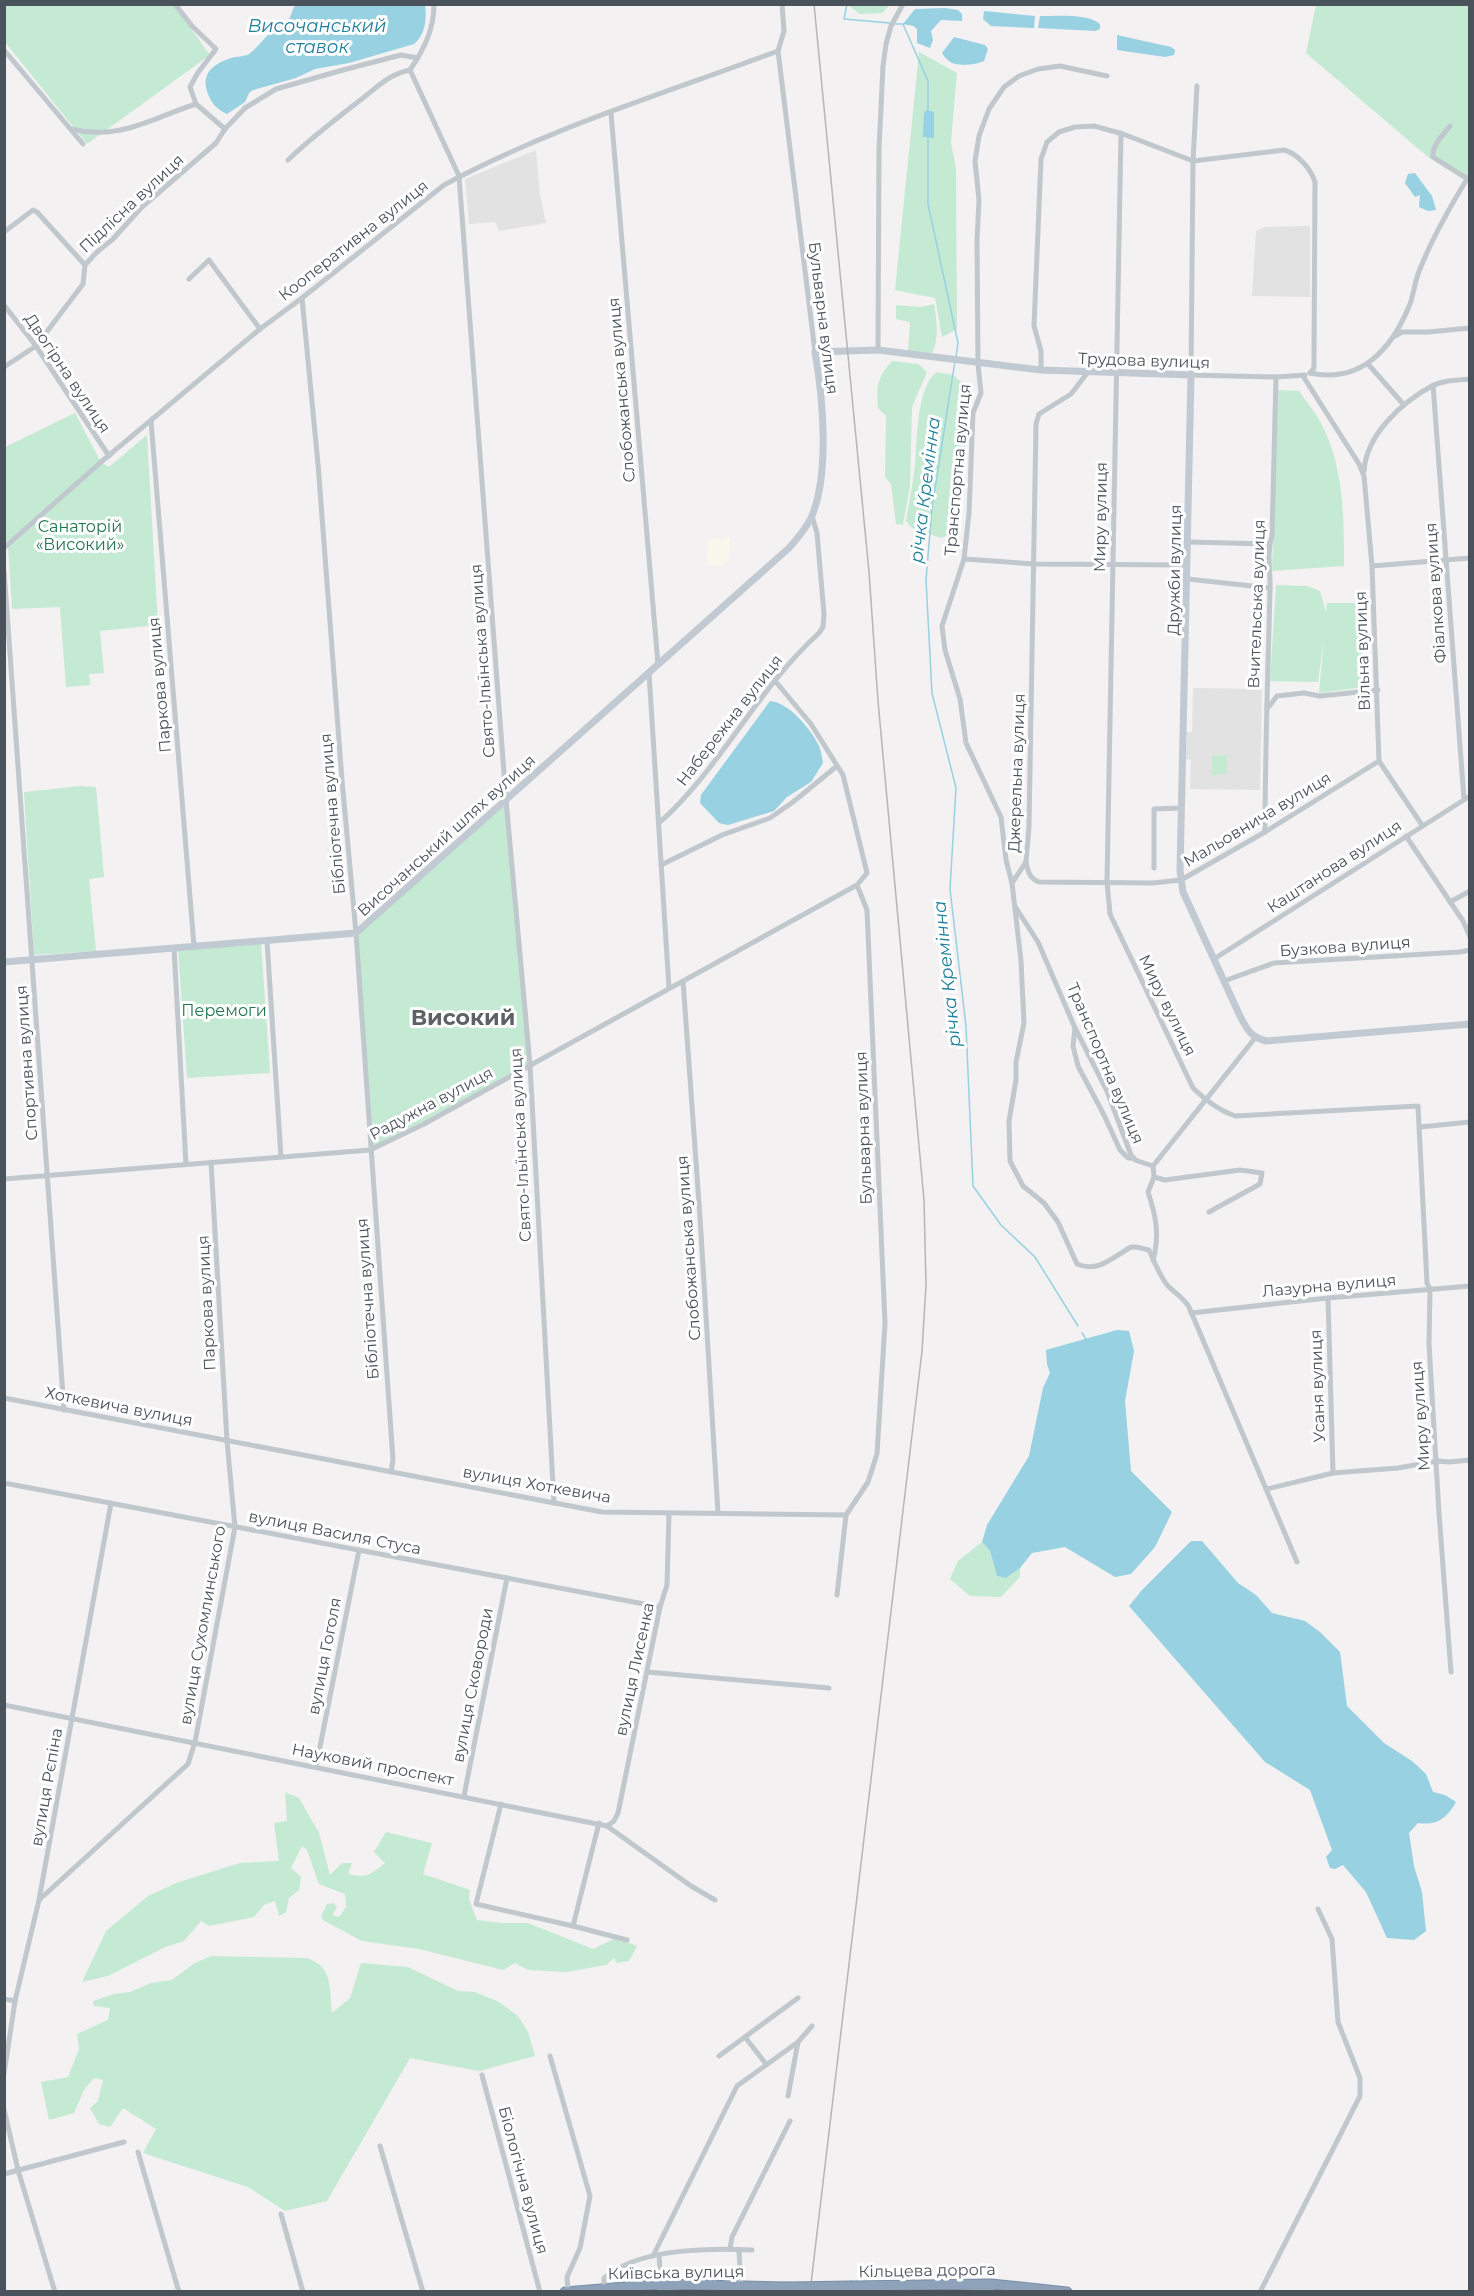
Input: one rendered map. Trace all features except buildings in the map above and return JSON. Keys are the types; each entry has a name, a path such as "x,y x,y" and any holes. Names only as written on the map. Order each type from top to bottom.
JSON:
{"highway":[{"name":"Кільцева дорога","path":"788,2287 991,2283 1067,2292"},
{"name":"Київська вулиця","path":"567,2291 604,2287 788,2287"}],"street":[{"path":"175,4 192,26 216,49 190,87 196,104 225,129"},
{"path":"288,160 319,130 384,80 410,70 429,38 434,19 434,4"},
{"name":"Бульварна вулиця","path":"782,4 784,31 778,51 820,380 823,432 821,479 812,516 817,533 824,614 823,627 819,633"},
{"path":"878,350 879,149 883,66 892,24 903,4"},
{"path":"4,50 83,144"},
{"name":"Кооперативна вулиця","path":"4,548 260,329 444,185 526,145 778,51"},
{"name":"Підлісна вулиця","path":"4,367 36,346 83,285 86,265 97,252 113,239 142,207 216,143 225,129 245,108 276,89 386,58 400,55 418,58"},
{"name":"Транспортна вулиця","path":"1012,883 1006,860 1001,817 966,743 960,699 945,650 942,626 964,559 969,513 973,412 981,393 978,364 979,200 975,161 979,136 989,109 1004,87 1019,76 1038,69 1060,66 1107,76"},
{"path":"410,70 459,176"},
{"name":"Дружби вулиця","path":"1197,86 1193,161 1188,579 1181,880 1183,892 1224,981 1247,1030 1255,1038"},
{"path":"71,129 91,134 108,133 147,123 196,104"},
{"name":"Слобожанська вулиця","path":"611,113 658,664"},
{"path":"1041,370 1041,351 1034,326 1041,159 1047,142 1059,132 1075,127 1094,126 1193,161 1284,150 1292,153 1313,175 1315,182 1314,368 1310,373 1321,375 1358,370 1368,364 1393,337 1410,304 1420,269 1468,180 1433,157 1432,152 1450,126"},
{"name":"Миру вулиця","path":"1121,134 1107,882 1110,914 1193,1088 1222,1111 1235,1116 1418,1106 1427,1283 1430,1289 1429,1344 1451,1672"},
{"name":"Свято-Ільїнська вулиця","path":"459,176 506,800 530,1065 554,1503"},
{"path":"4,232 33,210 86,265"},
{"path":"189,279 209,260 260,329"},
{"name":"Бібліотечна вулиця","path":"302,298 318,464 356,933 393,1460 391,1472"},
{"name":"Двогірна вулиця","path":"4,305 36,346 109,456"},
{"path":"1393,337 1402,332 1428,333 1470,328"},
{"name":"Трудова вулиця","path":"815,352 878,350 978,364 1088,372 1276,377 1303,376 1310,373"},
{"path":"1368,364 1404,405"},
{"name":"Джерельна вулиця","path":"1012,883 1026,862 1029,826 1036,424 1039,414 1071,394 1088,372"},
{"name":"Вільна вулиця","path":"1303,376 1359,464 1364,476 1372,566 1379,761"},
{"name":"Вчительська вулиця","path":"1265,832 1269,544 1272,536 1276,377"},
{"path":"1364,476 1365,459 1374,438 1404,405 1433,385 1448,380 1470,379"},
{"name":"Фіалкова вулиця","path":"1433,385 1464,799"},
{"name":"Паркова вулиця","path":"151,421 194,946"},
{"name":"Височанський шлях вулиця","path":"4,962 356,933 789,548 803,533 812,516"},
{"path":"1188,542 1269,544"},
{"path":"1372,566 1470,558"},
{"path":"964,559 1034,564 1187,565"},
{"name":"Спортивна вулиця","path":"4,570 64,1410"},
{"path":"1188,579 1270,588"},
{"name":"Набережна вулиця","path":"658,823 694,788 784,669 819,633"},
{"path":"649,673 669,988"},
{"path":"776,682 811,724 843,775 867,873 856,885"},
{"path":"1267,709 1278,696 1304,693 1320,696 1378,690"},
{"path":"1379,761 1422,825"},
{"name":"Мальовнича вулиця","path":"1026,862 1028,872 1035,880 1153,883 1181,880 1265,832 1379,761"},
{"path":"661,865 722,835 770,818 794,802 837,766"},
{"name":"Каштанова вулиця","path":"1214,959 1470,795"},
{"path":"1154,868 1154,809 1181,808"},
{"path":"1406,836 1463,921 1470,937"},
{"path":"1012,883 1021,961 1024,1023 1009,1121 1010,1161 1023,1186 1044,1203 1058,1222 1077,1263 1090,1268 1097,1267 1136,1247 1149,1250 1154,1266 1166,1284 1185,1301 1191,1313 1298,1562"},
{"name":"Бульварна вулиця","path":"837,1595 846,1515 868,1482 877,1454 885,1323 867,910 856,885"},
{"name":"Радужна вулиця","path":"4,1179 370,1150 424,1124 856,885"},
{"path":"1450,902 1470,891"},
{"name":"Транспортна вулиця","path":"1014,906 1038,942 1075,1028 1107,1091 1134,1158 1153,1166"},
{"path":"267,941 281,1157"},
{"path":"174,948 186,1164"},
{"name":"Бузкова вулиця","path":"1224,981 1274,963 1470,950"},
{"name":"Слобожанська вулиця","path":"682,981 700,1217 718,1513"},
{"path":"1153,1260 1157,1227 1148,1192 1154,1177 1153,1166 1255,1038 1266,1041 1470,1024"},
{"path":"1075,1028 1073,1046 1078,1066 1120,1150 1128,1158 1134,1158"},
{"path":"1420,1126 1470,1122"},
{"name":"Паркова вулиця","path":"211,1162 227,1441"},
{"path":"1154,1177 1165,1180 1240,1170 1262,1173 1260,1185 1209,1212"},
{"name":"Лазурна вулиця","path":"1191,1313 1470,1286"},
{"name":"Усаня вулиця","path":"1328,1298 1333,1473"},
{"name":"Хоткевича вулиця","path":"4,1398 227,1441"},
{"name":"вулиця Хоткевича","path":"227,1441 602,1512 846,1515"},
{"name":"вулиця Сухомлинського","path":"39,1900 188,1764 195,1742 235,1527 227,1441"},
{"path":"1267,1489 1333,1473 1398,1468 1437,1461 1470,1460"},
{"name":"вулиця Василя Стуса","path":"4,1483 660,1607"},
{"name":"вулиця Рєпіна","path":"4,2074 15,2001 39,1900 111,1503"},
{"name":"вулиця Лисенка","path":"608,1826 618,1813 660,1607 667,1585 669,1512"},
{"name":"вулиця Гоголя","path":"316,1767 359,1550"},
{"name":"вулиця Сковороди","path":"464,1796 507,1578"},
{"path":"647,1672 830,1688"},
{"name":"Науковий проспект","path":"4,1706 599,1823 608,1826 691,1886 715,1900"},
{"path":"501,1804 476,1904 627,1940"},
{"path":"573,1926 599,1823"},
{"path":"1260,2292 1360,2096 1362,2087 1338,2022 1332,1939 1318,1909"},
{"path":"719,2056 798,1998"},
{"path":"4,2000 15,2001"},
{"path":"666,2287 656,2255 737,2086 798,2042 812,2026"},
{"path":"745,2037 766,2064"},
{"path":"788,2096 798,2042"},
{"path":"550,2056 590,2196 580,2248 567,2277 567,2291"},
{"name":"Біологічна вулиця","path":"482,2075 540,2292"},
{"path":"4,2109 18,2170 55,2292"},
{"path":"730,2249 732,2237 790,2121"},
{"path":"4,2174 124,2142"},
{"path":"380,2146 423,2292"},
{"path":"138,2152 179,2292"},
{"path":"281,2214 303,2292"},
{"path":"604,2287 604,2278 624,2265 656,2255 730,2249 752,2250"},
{"path":"739,2250 741,2286"},
{"path":"927,2284 934,2292"}],"shaded area":[{"path":"536,150 540,195 546,223 499,231 495,222 469,224 465,179"},
{"path":"1310,226 1310,297 1252,296 1256,231 1264,227"},
{"path":"724,537 730,537 729,561 724,561 724,566 707,565 708,541 712,538 724,539"},
{"path":"1193,688 1262,689 1260,790 1190,789 1191,760 1186,759 1187,732 1192,732"}],"green space":[{"path":"5,5 174,5 210,55 87,144 5,42"},
{"path":"848,5 889,5 883,13 860,14"},
{"path":"1316,5 1469,5 1469,183 1428,157 1306,53"},
{"path":"919,52 957,73 951,142 956,169 957,329 942,337 935,298 895,290"},
{"path":"934,304 937,325 936,338 930,357 908,353 910,322 896,319 896,305 921,307"},
{"path":"892,361 918,364 927,372 912,407 910,486 903,525 896,524 891,484 885,477 886,416 878,408 877,400 880,378"},
{"path":"937,372 953,375 970,389 965,465 957,526 950,535 941,538 912,528 906,521 914,472 921,402 930,379"},
{"path":"1278,390 1299,391 1320,421 1328,438 1334,455 1341,492 1344,566 1272,571"},
{"name":"Санаторій «Високий»","path":"75,413 101,462 109,467 147,435 158,625 100,631 104,673 89,674 90,685 66,687 60,607 12,609 8,546 5,542 5,447"},
{"path":"1276,585 1307,586 1320,591 1326,612 1327,603 1358,603 1365,687 1319,693 1324,638 1318,682 1270,681"},
{"path":"1227,755 1227,774 1212,775 1212,756"},
{"path":"80,786 96,787 104,877 89,879 96,951 34,955 24,792"},
{"path":"506,800 530,1065 370,1150 356,933"},
{"name":"Перемоги","path":"261,942 270,1073 187,1078 178,948"},
{"path":"982,1542 990,1551 997,1576 1006,1578 1020,1568 1020,1577 1001,1597 970,1596 950,1579 958,1561"},
{"path":"285,1792 299,1798 319,1833 330,1875 342,1863 352,1863 348,1874 360,1876 376,1870 385,1863 374,1852 386,1832 432,1843 423,1874 470,1890 469,1899 477,1920 528,1923 593,1949 616,1938 637,1946 629,1961 617,1963 614,1958 606,1965 567,1972 528,1970 515,1963 503,1970 419,1949 362,1941 323,1920 321,1916 327,1904 334,1903 337,1908 332,1915 339,1917 346,1907 345,1894 319,1884 307,1850 302,1846 291,1868 301,1877 299,1890 289,1898 286,1912 279,1916 275,1901 264,1905 254,1917 209,1926 201,1921 184,1941 163,1948 108,1976 82,1982 106,1931 148,1896 176,1883 240,1863 279,1861 274,1823 287,1821"},
{"path":"211,1956 306,1958 315,1962 326,1973 328,1979 332,2013 350,1998 361,1963 408,1967 458,1991 475,1992 499,2002 518,2016 528,2032 535,2056 479,2071 410,2058 327,2201 285,2211 248,2187 143,2153 156,2129 123,2108 110,2127 99,2124 90,2108 98,2101 103,2080 94,2078 84,2090 74,2113 49,2120 41,2082 68,2077 79,2049 77,2034 108,2020 110,2008 94,2006 93,2001 114,1994 130,1992 151,1983 172,1980 193,1964"}],"water":[{"name":"Височанський ставок","path":"298,4 425,5 426,16 421,36 414,44 349,63 315,69 296,78 253,90 245,102 227,114 215,106 206,87 207,75 210,71 225,60 249,54 271,32 288,22 294,7"},
{"path":"915,9 958,10 962,14 962,21 941,20 931,31 933,40 930,48 917,43 917,29 903,24"},
{"path":"984,11 1035,16 1034,28 991,26 983,19"},
{"path":"1040,16 1088,18 1100,24 1100,29 1095,31 1038,28"},
{"path":"1117,35 1171,47 1175,50 1174,55 1165,57 1117,50"},
{"path":"954,37 985,45 988,49 984,61 961,65 948,60 942,53"},
{"path":"927,110 934,112 934,138 923,137 924,112"},
{"path":"1415,173 1432,196 1436,210 1428,211 1419,207 1420,195 1415,197 1405,183 1408,174"},
{"path":"770,701 784,706 804,724 819,746 823,763 811,782 787,797 774,811 728,825 719,823 700,803 701,795"},
{"path":"1117,1330 1129,1331 1134,1351 1125,1401 1131,1471 1172,1512 1155,1547 1131,1574 1115,1577 1065,1547 1032,1553 1020,1568 1006,1578 997,1576 990,1551 982,1542 987,1525 1029,1456 1043,1388 1050,1373 1046,1350"},
{"path":"1191,1541 1202,1541 1238,1583 1256,1595 1272,1613 1305,1621 1320,1632 1340,1652 1347,1706 1384,1743 1412,1761 1426,1774 1433,1792 1445,1795 1456,1802 1441,1820 1425,1824 1418,1823 1409,1833 1414,1866 1422,1892 1426,1931 1414,1940 1387,1938 1366,1892 1343,1865 1335,1869 1330,1868 1326,1857 1332,1850 1310,1790 1265,1762 1129,1606"}],"waterway":[{"name":"річка Кремінна","path":"847,4 844,19 890,23"},
{"name":"річка Кремінна","path":"895,24 903,24 928,81 928,111"},
{"name":"річка Кремінна","path":"928,137 928,204 958,343 956,357"},
{"name":"річка Кремінна","path":"955,361 932,508 926,580 932,693 956,788 950,889 966,1026 973,1186 1001,1225 1035,1257 1078,1326"},
{"name":"річка Кремінна","path":"1082,1333 1086,1339"}],"railway":[{"path":"810,2292 922,1351 926,1285 924,1200 878,701 869,572 814,4"}],"district":[{"name":"Високий","path":"463,1017"}]}
